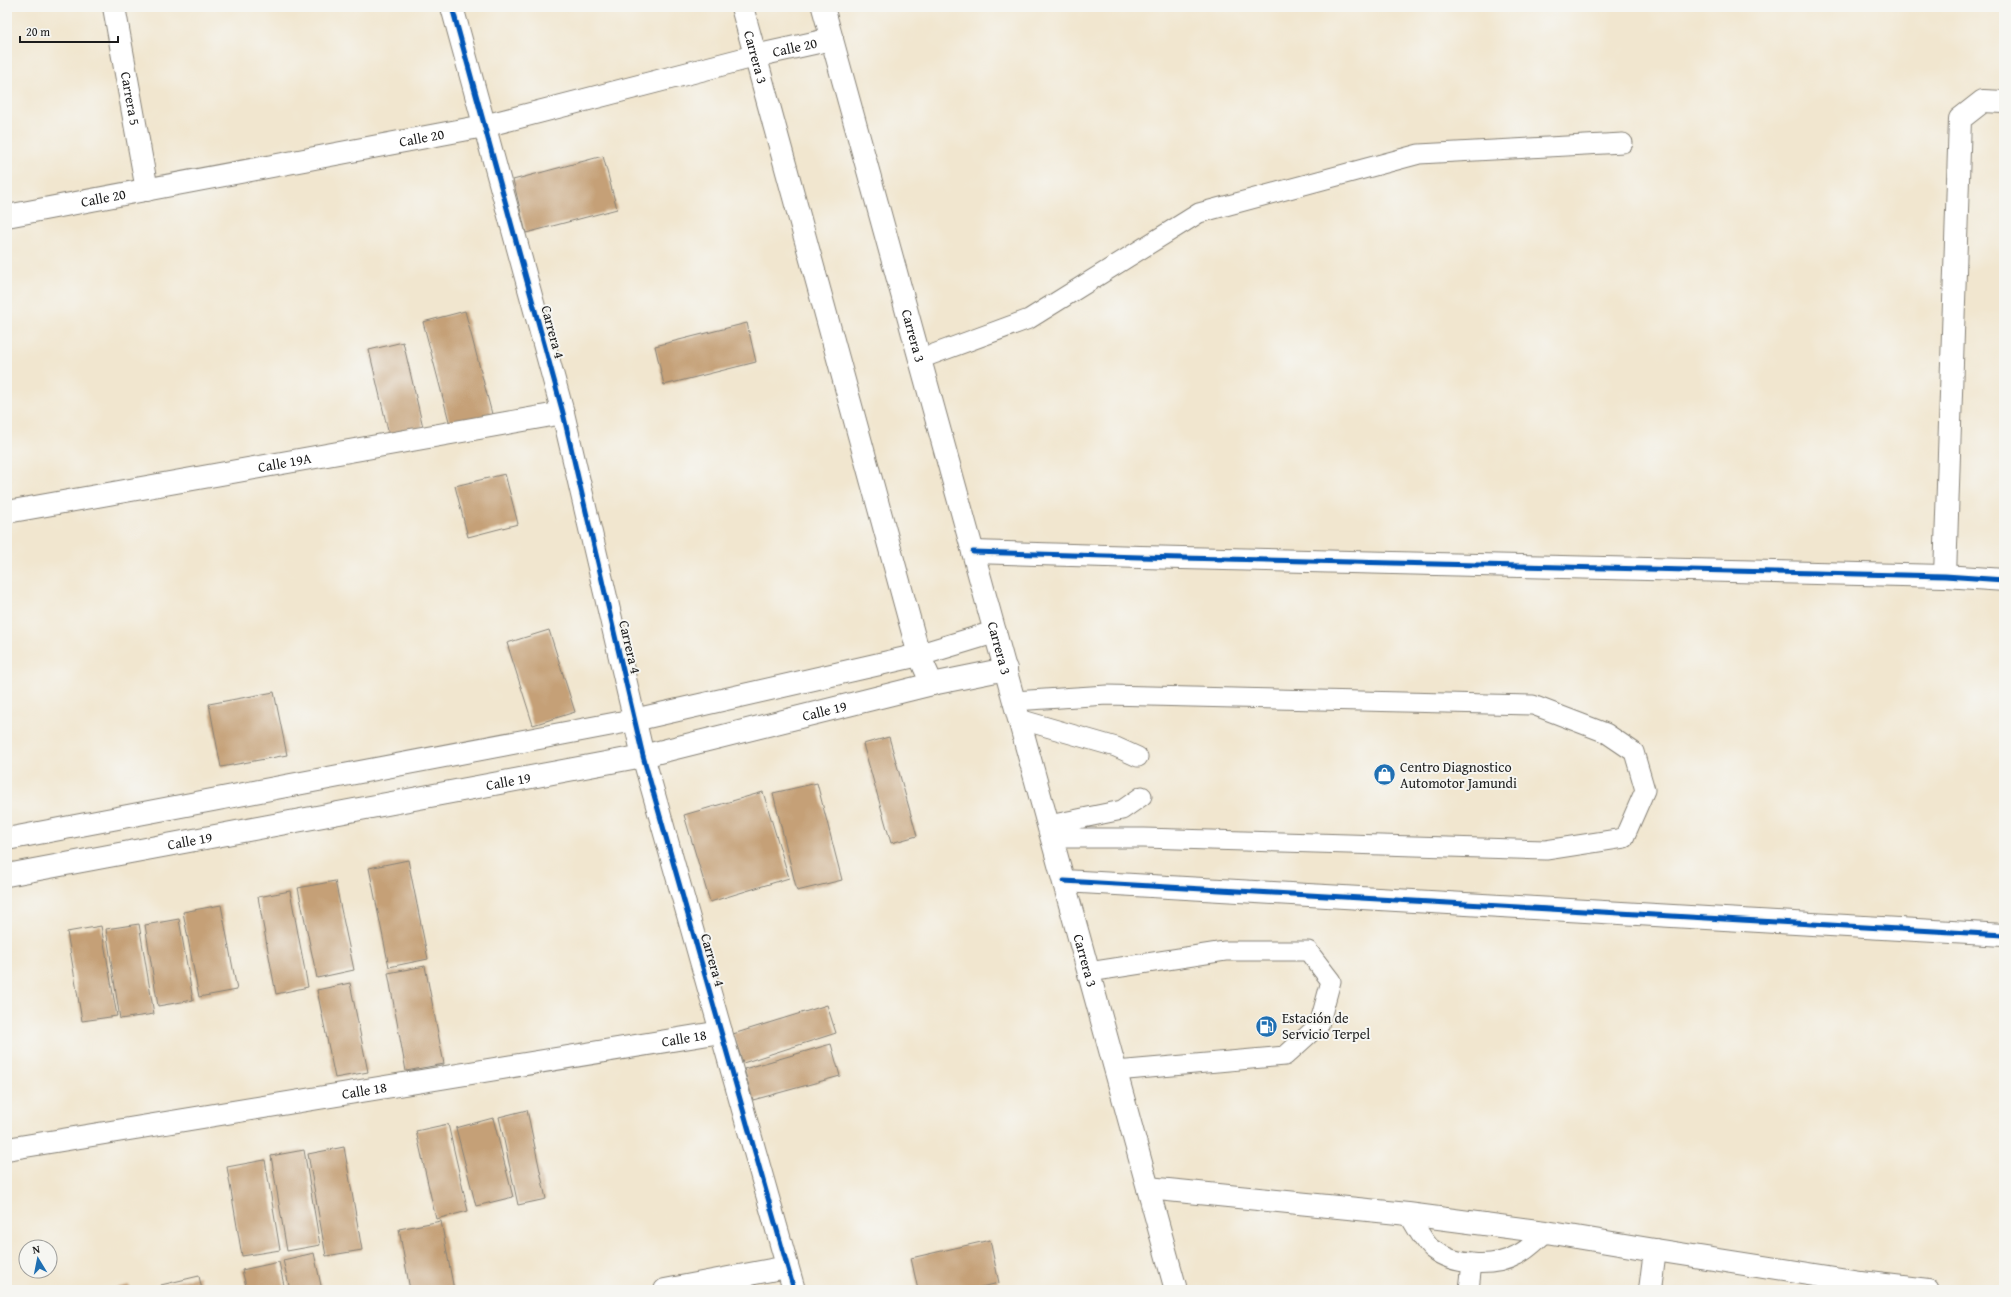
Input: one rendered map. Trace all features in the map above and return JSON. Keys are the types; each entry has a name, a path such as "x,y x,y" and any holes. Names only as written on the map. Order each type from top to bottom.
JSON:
{"main road":[{"name":"Carrera 5","path":"114,7 147,190"},
{"name":"Carrera 4","path":"452,7 563,413 643,756 794,1290"},
{"name":"Carrera 3","path":"742,7 919,655 932,684"},
{"name":"Carrera 3","path":"823,7 1176,1290"},
{"name":"Calle 20","path":"7,216 484,126 755,56 832,39"},
{"path":"1945,576 1960,119 1983,101 2004,102"},
{"name":"Calle 19A","path":"7,512 563,413"},
{"path":"973,552 1945,576 2004,580"},
{"path":"7,839 634,720 919,655 995,632"},
{"name":"Calle 19","path":"7,875 643,756 932,684 1006,669"},
{"path":"1064,880 2004,935"},
{"name":"Calle 18","path":"7,1149 721,1032"},
{"path":"1148,1188 1408,1214 1546,1232 1860,1286 1928,1290"},
{"path":"1650,1290 1655,1250"},
{"path":"666,1290 787,1266"}],"lane":[{"path":"920,359 1029,319 1199,214 1419,154 1623,143"},
{"path":"1017,710 1107,695 1533,705 1606,734 1634,752 1645,790 1624,838 1546,850 1144,838 1050,832"},
{"path":"1017,710 1116,747 1138,757"},
{"path":"1050,832 1122,810 1142,796"},
{"path":"1089,972 1225,951 1308,950 1331,981 1319,1025 1285,1056 1116,1071"},
{"path":"1408,1214 1432,1249 1451,1258 1472,1262 1497,1263 1518,1255 1546,1232"},
{"path":"1469,1290 1472,1262"}],"building":[{"path":"603,156 617,209 526,233 513,180"},
{"path":"465,311 492,414 450,425 423,322"},
{"path":"747,323 756,362 664,385 655,346"},
{"path":"403,342 423,427 389,435 369,350"},
{"path":"505,474 518,524 468,537 455,486"},
{"path":"549,630 575,712 533,725 507,643"},
{"path":"274,692 287,755 221,767 209,704"},
{"path":"889,737 917,836 891,843 863,744"},
{"path":"817,783 842,880 797,891 773,793"},
{"path":"763,792 789,878 710,902 684,815"},
{"path":"408,860 428,959 389,967 369,868"},
{"path":"335,881 354,970 317,978 298,888"},
{"path":"290,891 308,987 276,994 258,897"},
{"path":"221,905 237,990 199,997 183,912"},
{"path":"179,919 193,1000 158,1006 145,925"},
{"path":"139,924 154,1014 120,1019 106,929"},
{"path":"101,926 117,1016 82,1021 67,932"},
{"path":"425,966 444,1064 406,1071 388,973"},
{"path":"350,983 368,1072 335,1078 317,990"},
{"path":"827,1005 836,1033 743,1063 733,1034"},
{"path":"831,1044 840,1076 753,1100 744,1069"},
{"path":"527,1110 546,1199 518,1205 499,1117"},
{"path":"493,1118 513,1197 476,1206 456,1128"},
{"path":"448,1124 468,1211 436,1219 416,1131"},
{"path":"344,1147 362,1250 326,1256 308,1154"},
{"path":"304,1150 320,1245 287,1251 271,1156"},
{"path":"265,1160 280,1250 242,1256 227,1167"},
{"path":"441,1221 454,1290 410,1290 399,1229"},
{"path":"990,1240 999,1283 968,1290 918,1290 911,1258"},
{"path":"314,1253 322,1290 290,1290 283,1260"},
{"path":"279,1262 285,1290 247,1290 242,1270"},
{"path":"199,1276 202,1290 162,1290 161,1285"},
{"path":"129,1285 130,1290 110,1290 110,1289"}],"cycle path":[{"path":"452,7 563,413 643,756 794,1290"},
{"path":"973,552 1945,576 2004,580"},
{"path":"1064,881 2004,935"}],"place":[{"name":"Centro Diagnostico Automotor Jamundi","path":"1385,775"},
{"name":"Estación de Servicio Terpel","path":"1267,1026"}]}
